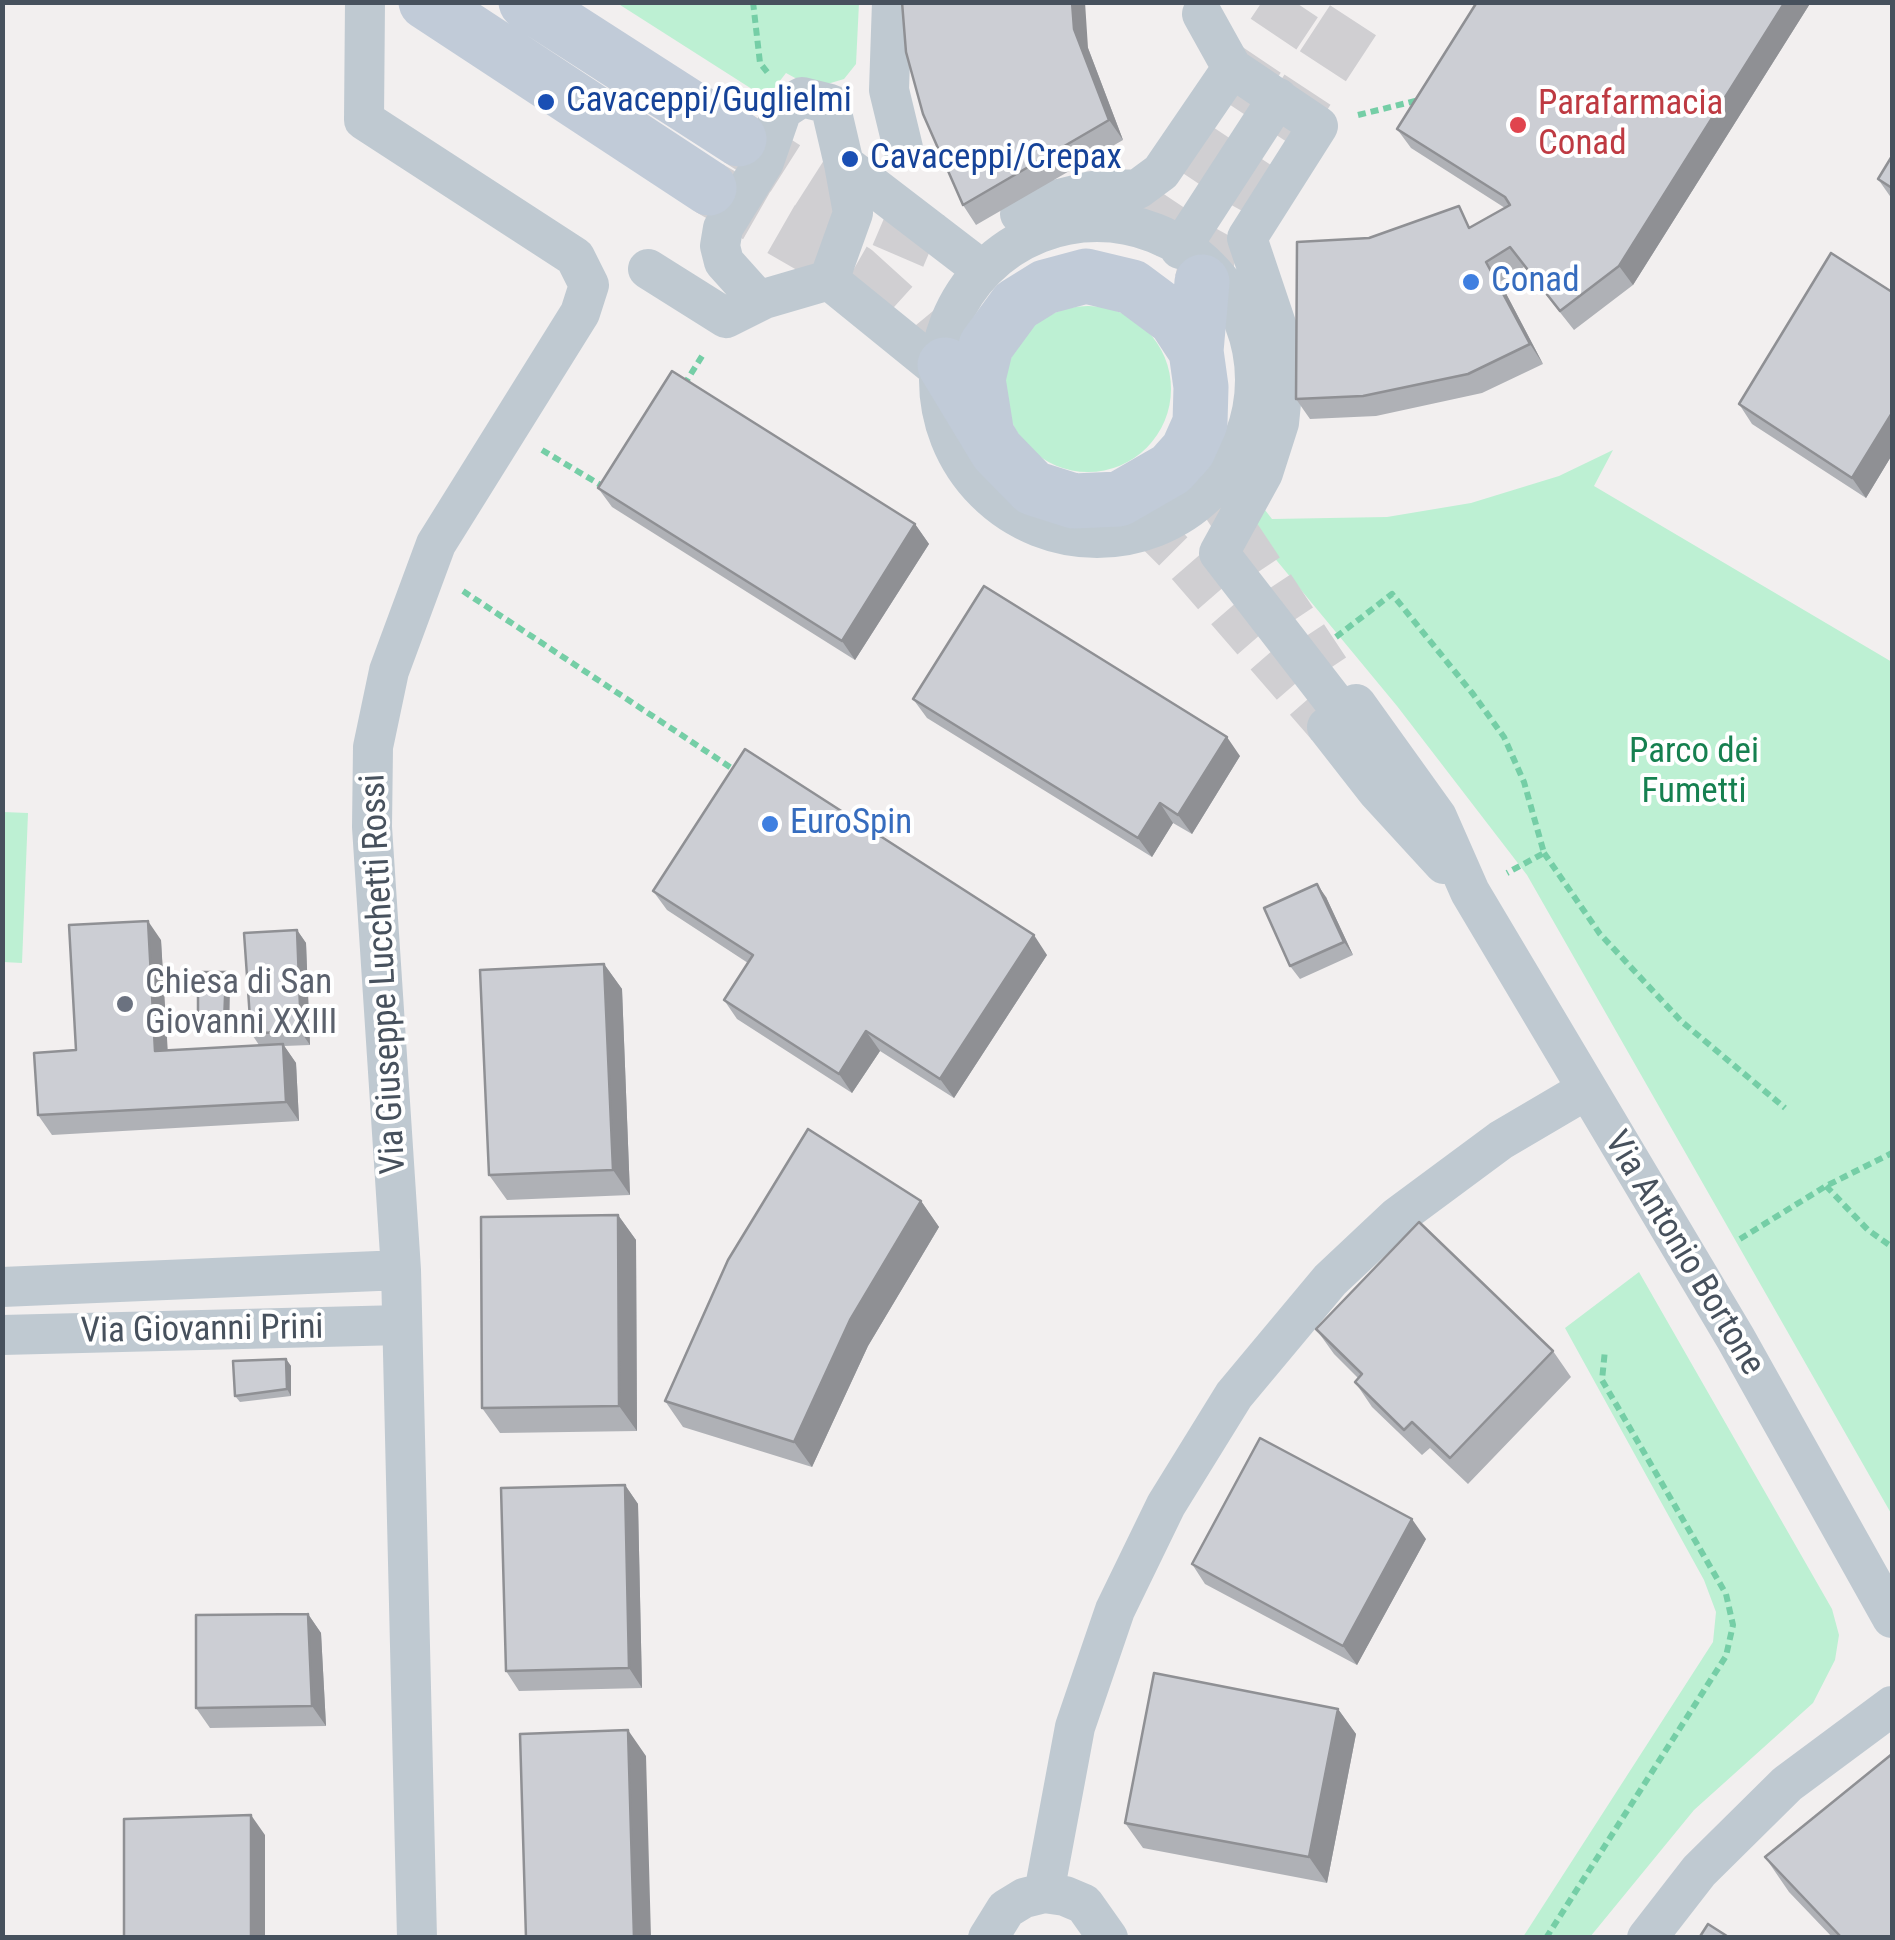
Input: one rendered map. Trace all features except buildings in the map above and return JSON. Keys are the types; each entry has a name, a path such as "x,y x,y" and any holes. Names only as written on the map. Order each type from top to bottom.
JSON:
{"street":[{"name":"Via Giuseppe Lucchetti Rossi","path":"365,2 364,120 575,257 588,275 587,299 453,510 422,576 378,713 372,808 401,1270 417,1938"},
{"path":"426,2 709,188"},
{"path":"526,2 738,139"},
{"path":"892,2 889,90 903,148"},
{"path":"829,280 940,366 1011,469 1033,488 1132,519 1219,553 1262,473 1278,422 1283,384 1282,345 1247,238 1318,126 1232,68 1202,14"},
{"path":"1200,424 1188,450 1132,519 1104,538 1054,528 1016,512 988,490 945,426 934,391 952,308 996,225 1047,202 1092,191 1138,189 1162,172 1232,68"},
{"path":"743,309 724,262 720,246 722,228 764,162 782,110 889,90"},
{"path":"1196,351 1164,308 1157,263 1278,98"},
{"path":"811,103 844,164 853,213 829,280"},
{"path":"844,164 977,263 1048,286"},
{"path":"977,263 1023,238 1068,224 1134,229 1157,263 1196,351 1202,387 1200,424 1212,483"},
{"path":"986,430 978,379 986,346 1016,304 1048,286 1074,278 1157,263 1212,277 1246,328 1258,365 1259,400 1239,460 1216,488 1185,514 1132,519"},
{"path":"648,269 743,309 829,280"},
{"name":"Via Antonio Bortone","path":"1219,553 1341,714 1377,791 1470,892 1736,1339 1892,1618"},
{"path":"1044,1894 1076,1728 1116,1610 1166,1505 1234,1395 1330,1280 1396,1217 1502,1140 1586,1090"},
{"name":"Via Giovanni Prini","path":"2,1287 401,1270"},
{"name":"Via Giovanni Prini","path":"2,1335 402,1325"},
{"path":"1646,1938 1699,1871 1788,1784 1892,1706"},
{"path":"988,1938 1006,1909 1024,1898 1044,1894 1065,1896 1084,1904 1108,1938"}],"path":[{"path":"753,2 760,63 811,103"},
{"path":"1318,126 1422,99"},
{"path":"676,397 743,309"},
{"path":"535,446 615,494"},
{"path":"456,587 746,777"},
{"path":"1303,662 1392,594 1504,736 1524,782 1544,853 1600,934 1668,1006 1785,1108"},
{"path":"1470,892 1544,853"},
{"path":"1740,1239 1826,1186 1892,1153"},
{"path":"1826,1186 1868,1230 1892,1247"},
{"path":"1546,1938 1726,1656 1732,1632 1726,1594 1602,1380 1605,1350"}],"green space":[{"path":"617,3 859,3 856,64 844,79 824,85 808,85 786,73 762,104 755,91"},
{"path":"1088,306 1120,312 1147,330 1165,357 1171,389 1165,421 1147,448 1120,466 1088,472 1056,466 1029,448 1011,421 1005,389 1011,357 1029,330 1056,312"},
{"name":"Parco dei Fumetti","path":"1613,450 1594,486 1892,662 1892,1515 1527,875 1397,706 1263,544 1252,516 1265,510 1272,519 1387,517 1471,503 1559,476"},
{"path":"3,812 28,813 22,963 3,962"},
{"path":"1639,1272 1832,1609 1839,1635 1835,1660 1813,1703 1694,1810 1590,1937 1523,1937 1713,1642 1716,1612 1704,1580 1565,1328"}],"tunnel":[{"path":"1135,241 1295,2"},
{"path":"1202,282 1210,248 1243,188 1365,2"},
{"path":"739,139 830,197 959,252"},
{"path":"709,188 854,271 907,319 945,365"},
{"path":"1212,483 1223,508 1335,677"},
{"path":"1145,523 1327,727"}],"place":[{"name":"Cavaceppi/Guglielmi","path":"546,102"},
{"name":"Parafarmacia Conad","path":"1518,125"},
{"name":"Cavaceppi/Crepax","path":"850,159"},
{"name":"Conad","path":"1471,282"},
{"name":"EuroSpin","path":"770,824"},
{"name":"Chiesa di San Giovanni XXIII","path":"125,1004"}]}
